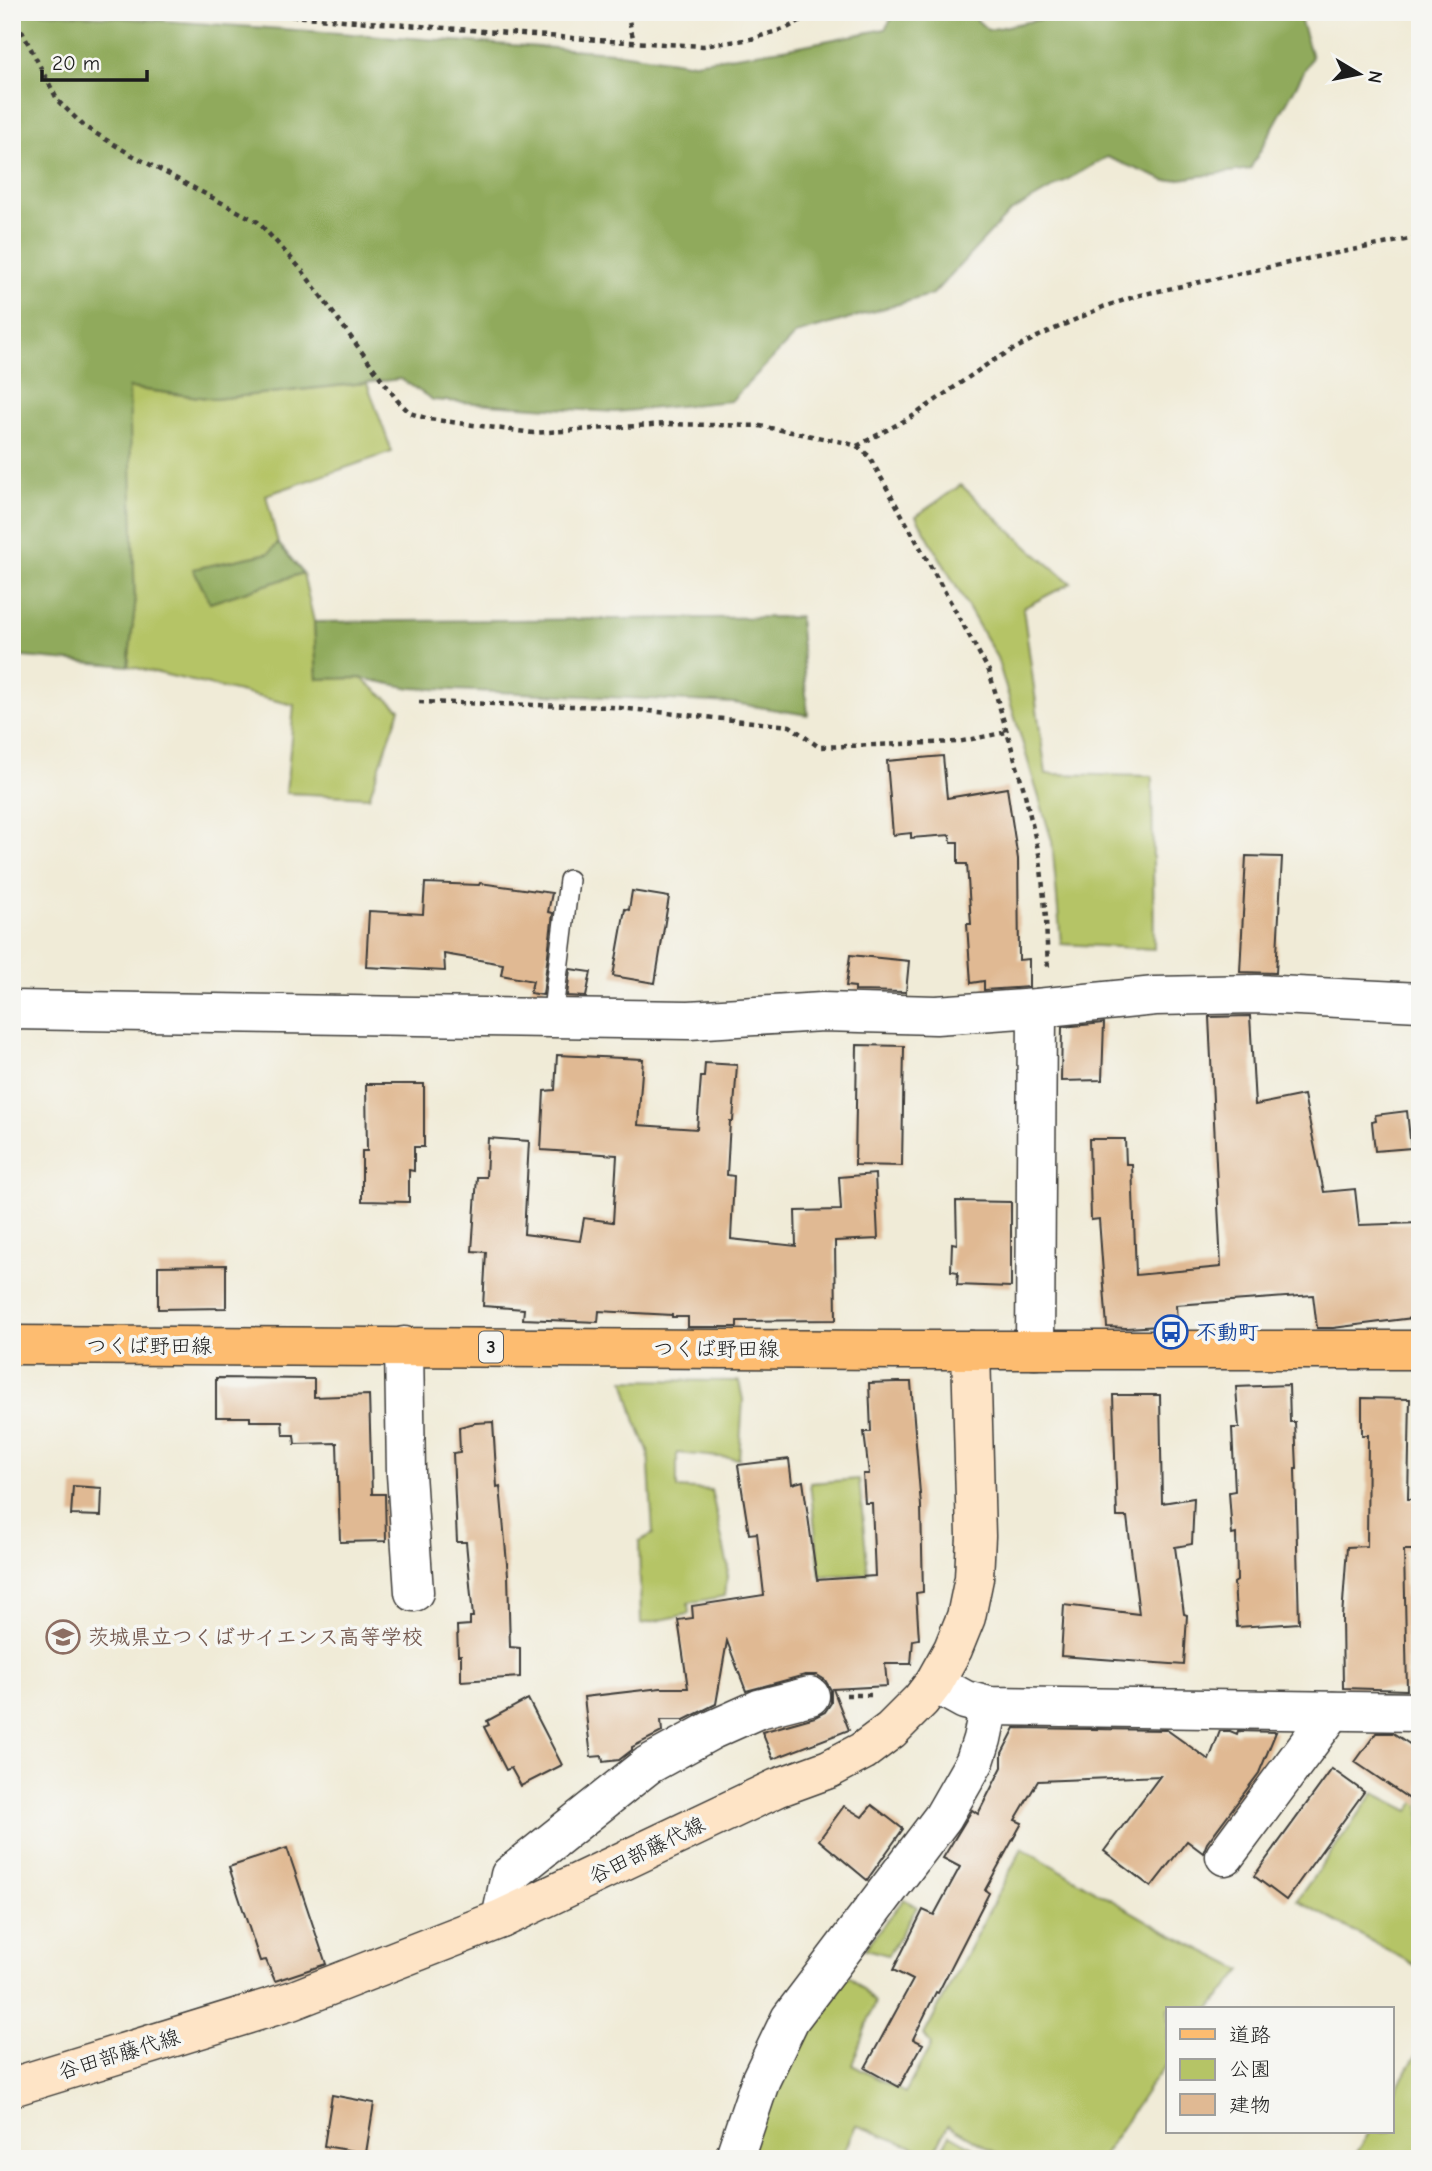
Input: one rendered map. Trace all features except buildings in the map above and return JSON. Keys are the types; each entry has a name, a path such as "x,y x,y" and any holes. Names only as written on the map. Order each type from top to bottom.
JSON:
{"main road":[{"name":"つくば野田線","path":"12,1345 1420,1350"},
{"name":"谷田部藤代線","path":"12,2087 291,2001 501,1919 777,1788 830,1769 863,1751 891,1730 934,1683 953,1649 966,1617 974,1578 976,1536 971,1350"}],"street":[{"path":"12,1010 689,1020 822,1012 936,1015 1155,996 1257,994 1420,1002"},
{"path":"1035,1350 1044,1007"},
{"path":"404,1346 406,1474 414,1592"},
{"path":"934,1683 965,1700 989,1706 1420,1712"},
{"path":"501,1919 510,1875 648,1765 712,1730 759,1709 810,1696"},
{"path":"734,2159 761,2079 790,2019 943,1818 975,1761 989,1706"},
{"path":"1225,1856 1333,1711"}],"lane":[{"path":"552,1019 569,880"}],"path":[{"path":"16,12 15,18 58,101 85,127 258,222 301,269 397,400 410,413 429,419 533,433 666,424 760,426 857,446 869,456 989,671 1024,790 1040,858 1046,918 1044,1007"},
{"path":"241,12 704,46 751,39 787,28 815,12"},
{"path":"627,12 634,42"},
{"path":"857,446 913,416 992,361 1103,307 1140,295 1420,237"},
{"path":"419,702 611,707 790,726 819,747 958,742 1006,732"},
{"path":"810,1696 888,1694"}],"green space":[{"path":"12,12 613,52 688,63 789,48 885,29 896,12 968,12 988,30 1046,18 1051,12 1298,12 1312,57 1250,169 1166,181 1107,157 1009,213 933,294 796,334 731,401 615,412 503,405 433,400 401,379 215,399 129,388 135,606 128,666 12,656"},
{"path":"367,383 392,452 266,495 278,543 269,553 194,569 210,603 303,573 314,622 317,679 361,678 400,709 369,797 286,793 294,705 128,666 135,606 128,388 215,399"},
{"path":"961,485 1071,583 1023,608 1046,774 1152,776 1154,949 1061,944 1052,841 997,658 916,516"},
{"path":"278,543 303,573 210,603 193,569 269,553"},
{"path":"799,617 808,715 734,703 411,688 361,678 317,679 314,622"},
{"path":"624,1380 739,1381 743,1400 739,1459 677,1453 677,1488 711,1490 728,1566 725,1596 688,1603 689,1614 641,1624 639,1541 653,1534 648,1450 636,1422"},
{"path":"859,1479 868,1574 820,1576 810,1483"},
{"path":"1374,1793 1409,1811 1420,1796 1420,1968 1297,1900"},
{"path":"1022,1848 1165,1931 1242,1970 1212,2007 1166,2007 1166,2066 1101,2159 1007,2159 948,2125 933,2155 856,2125 841,2159 744,2159 782,2060 839,1979 850,1976 875,2002 852,2065 905,2093 931,2045 924,2035"},
{"path":"904,1899 917,1907 888,1955 865,1949"},
{"path":"1420,2049 1420,2159 1353,2159 1369,2132 1394,2132 1394,2092"},
{"path":"950,2134 993,2159 937,2159"}],"place":[{"name":"不動町","path":"1171,1332"},
{"name":"茨城県立つくばサイエンス高等学校","path":"63,1637"}]}
